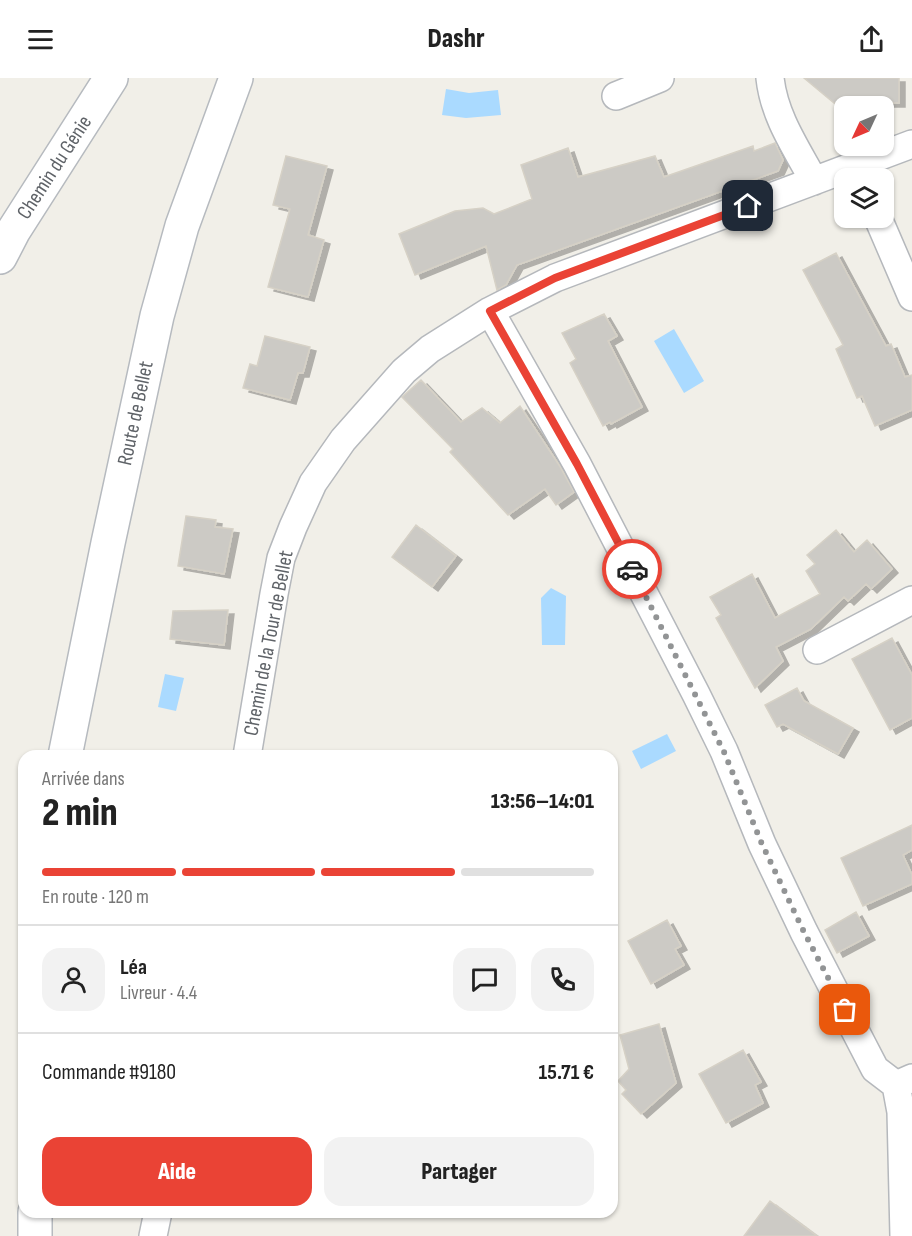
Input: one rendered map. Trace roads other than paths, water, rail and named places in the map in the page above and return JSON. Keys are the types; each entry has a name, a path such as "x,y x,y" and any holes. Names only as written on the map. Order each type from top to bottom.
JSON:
{"main road":[{"name":"Chemin du Génie","path":"0,257 14,230 111,78"},
{"name":"Route de Bellet","path":"66,750 157,316 182,226 236,78"},
{"path":"34,1236 35,1218"}],"street":[{"path":"616,96 660,78"},
{"path":"770,78 781,122 814,181"},
{"name":"Chemin de la Tour de Bellet","path":"867,168 912,144"},
{"name":"Chemin de la Tour de Bellet","path":"248,750 281,558 313,483 356,423 404,371 430,349 490,311 555,278 814,181 834,177"},
{"path":"882,228 912,297"},
{"path":"490,311 577,464 690,684 724,752 762,844 804,932 875,1069 904,1082 901,1112 904,1236"},
{"path":"817,650 912,600"},
{"path":"153,1236 157,1218"}],"water":[{"path":"446,89 469,93 498,90 501,115 466,118 442,115"},
{"path":"674,329 704,381 684,393 654,341"},
{"path":"551,588 566,596 565,645 542,645 541,598"},
{"path":"165,674 184,678 176,711 158,707"},
{"path":"667,734 676,751 641,769 632,751"}]}
